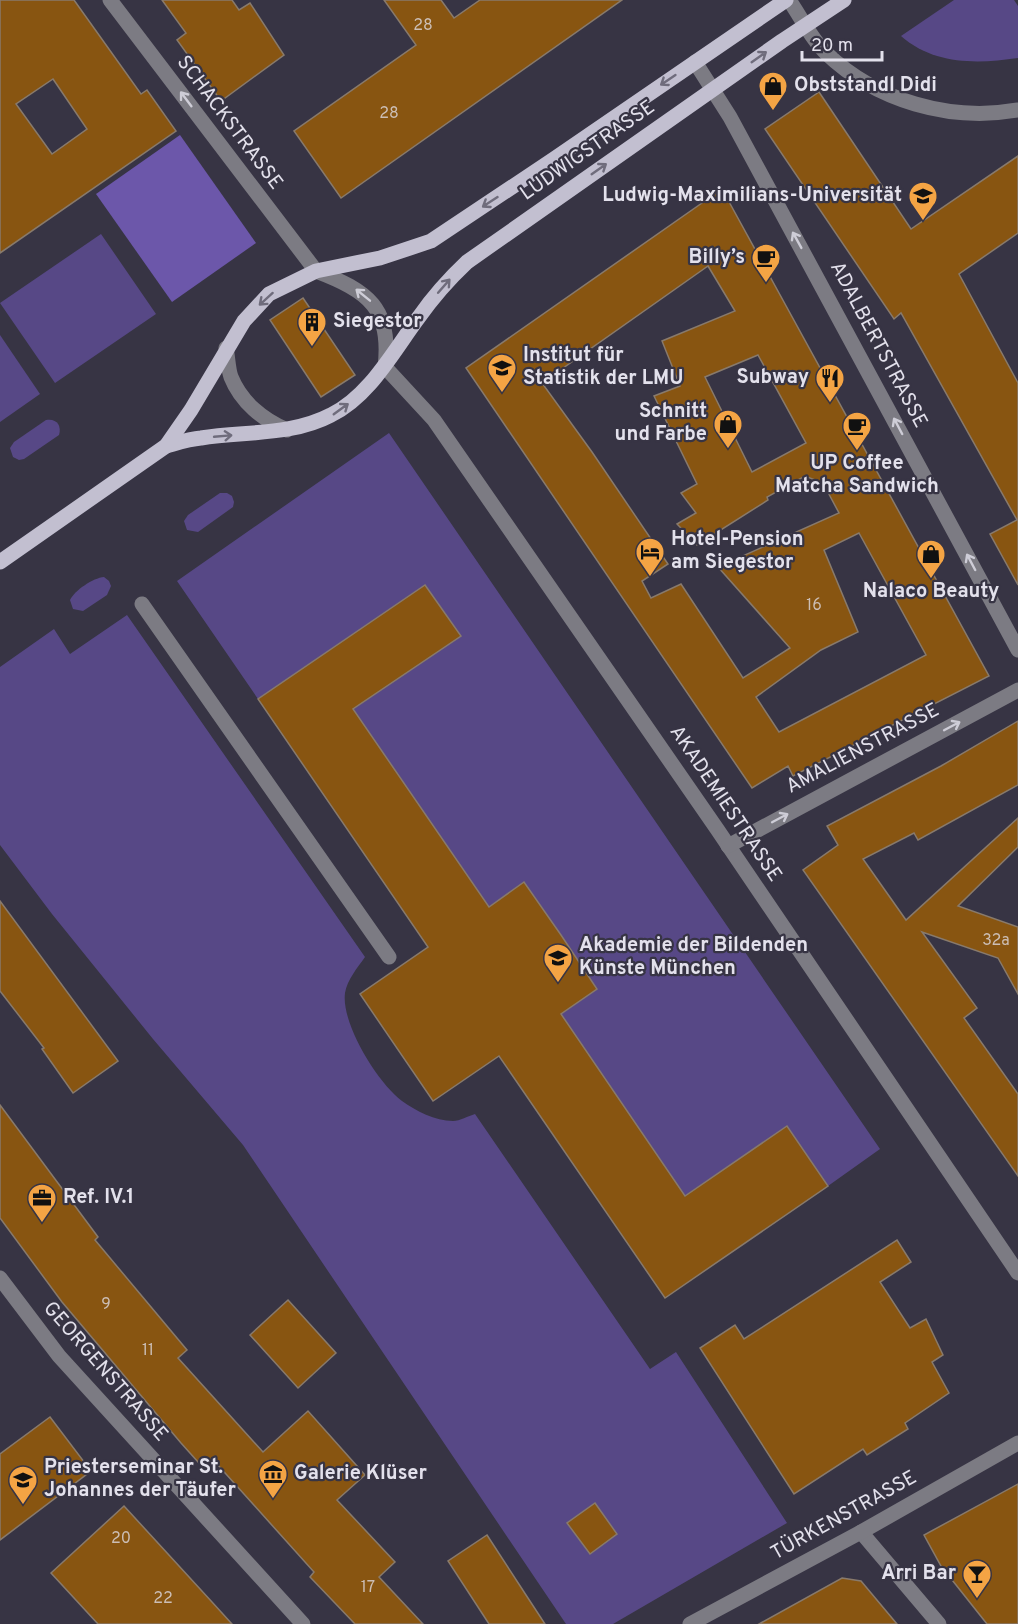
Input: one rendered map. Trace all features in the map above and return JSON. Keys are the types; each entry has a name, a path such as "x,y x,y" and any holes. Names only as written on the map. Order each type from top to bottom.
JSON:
{"main road":[{"name":"LUDWIGSTRASSE","path":"316,271 380,258 431,241 788,0"},
{"name":"LUDWIGSTRASSE","path":"385,367 418,318 445,284 467,262 844,0"},
{"path":"166,446 244,321 269,294 316,271"},
{"path":"0,562 166,446 201,437 286,430 332,415 352,400 385,367"}],"street":[{"name":"SCHACKSTRASSE","path":"110,0 316,271"},
{"path":"788,0 825,52 860,80 893,97 928,108 964,114 1018,110"},
{"name":"ADALBERTSTRASSE","path":"695,62 713,89 860,356 1018,650"},
{"path":"316,271 347,283 375,306 384,329 387,346 385,367"},
{"path":"226,348 231,376 240,394 270,423 286,430"},
{"name":"AKADEMIESTRASSE","path":"385,367 434,420 728,846 1018,1273"},
{"path":"142,604 389,957"},
{"name":"AMALIENSTRASSE","path":"728,846 1018,690"},
{"name":"GEORGENSTRASSE","path":"0,1278 59,1356 303,1624"},
{"name":"TÜRKENSTRASSE","path":"690,1624 861,1532 1018,1443"},
{"path":"861,1532 939,1624"}],"shaded area":[{"path":"954,0 1014,0 1018,6 1018,58 987,61 956,60 927,53 901,36"},
{"path":"180,135 256,243 172,302 96,194"},
{"path":"101,234 156,314 55,383 0,303"},
{"path":"0,335 40,394 0,422"},
{"path":"46,420 53,420 57,423 60,428 59,435 24,459 19,460 13,457 10,448 14,442"},
{"path":"389,433 880,1149 828,1186 787,1126 685,1196 561,1014 597,989 524,882 489,907 353,709 461,636 425,585 258,699 177,581"},
{"path":"220,493 232,496 233,507 198,532 187,530 184,521 188,515"},
{"path":"104,577 111,586 107,595 83,611 73,609 70,600 76,592 90,582"},
{"path":"127,615 365,957 348,983 345,1006 355,1036 382,1081 402,1101 426,1115 453,1121 475,1114 650,1369 676,1352 787,1523 613,1624 566,1624 243,1145 153,1039 52,914 0,845 0,667 54,629 70,654"}],"building":[{"path":"0,0 74,0 141,94 147,90 176,131 0,253","holes":["53,79 87,129 52,154 16,104"]},
{"path":"162,0 232,0 239,10 250,3 284,55 221,101 177,40 186,33"},
{"path":"384,0 441,0 454,18 480,0 622,0 341,198 294,131 416,45"},
{"path":"819,92 911,229 1018,156 1018,233 959,274 1018,383 1018,585 990,534 1017,520 901,313 894,319 765,129"},
{"path":"722,189 989,676 793,776 788,766 752,788 466,368","holes":["708,266 735,311 662,341 680,386 654,396 697,484 681,493 696,513 677,524 697,545 768,500 767,497 805,476 823,483 839,513 718,567 790,648 743,678 681,584 651,598 642,581 668,564 542,383","758,355 806,443 752,472 705,377","859,533 926,655 779,732 756,697 821,650 858,632 824,550"]},
{"name":"Siegestor","path":"303,298 355,375 321,397 270,320"},
{"path":"425,585 461,636 353,709 489,907 524,882 561,935 597,989 561,1014 685,1196 787,1126 828,1186 665,1298 499,1056 433,1101 360,994 428,947 258,699"},
{"path":"1018,721 1018,785 918,840 914,833 863,859 906,920 1018,818 1018,847 958,906 1018,927 1018,994 998,958 922,932 977,1008 964,1018 1018,1094 1018,1176 803,870 838,845 827,826 941,766"},
{"path":"0,901 118,1061 73,1093 42,1049 44,1048 0,991"},
{"path":"0,1105 98,1237 95,1240 187,1350 178,1358 263,1452 308,1411 365,1475 337,1500 395,1562 379,1577 423,1624 355,1624 310,1577 314,1572 217,1464 207,1472 62,1302 0,1218"},
{"path":"897,1240 911,1262 880,1282 910,1328 926,1319 943,1355 932,1362 949,1393 905,1423 908,1429 867,1455 863,1449 794,1494 700,1348 735,1325 744,1339"},
{"path":"288,1300 336,1353 298,1388 250,1335"},
{"name":"Priesterseminar St. Johannes der Täufer","path":"50,1417 91,1471 0,1540 0,1454"},
{"path":"1018,1484 1018,1624 987,1624 941,1566 924,1535"},
{"path":"595,1503 617,1534 590,1554 567,1523"},
{"path":"124,1506 232,1624 98,1624 51,1573"},
{"path":"487,1535 545,1624 489,1624 448,1561"},
{"path":"842,1578 861,1581 897,1624 759,1624"}],"place":[{"name":"Obststandl Didi","path":"773,112"},
{"name":"Ludwig-Maximilians-Universität","path":"923,222"},
{"name":"Billy’s","path":"766,284"},
{"name":"Siegestor","path":"312,348"},
{"name":"Institut für Statistik der LMU","path":"502,394"},
{"name":"Subway","path":"830,404"},
{"name":"Schnitt und Farbe","path":"728,450"},
{"name":"UP Coffee Matcha Sandwich","path":"857,452"},
{"name":"Hotel-Pension am Siegestor","path":"650,578"},
{"name":"Nalaco Beauty","path":"931,580"},
{"name":"Akademie der Bildenden Künste München","path":"558,984"},
{"name":"Ref. IV.1","path":"42,1224"},
{"name":"Galerie Klüser","path":"273,1500"},
{"name":"Priesterseminar St. Johannes der Täufer","path":"23,1506"},
{"name":"Arri Bar","path":"977,1600"}]}
